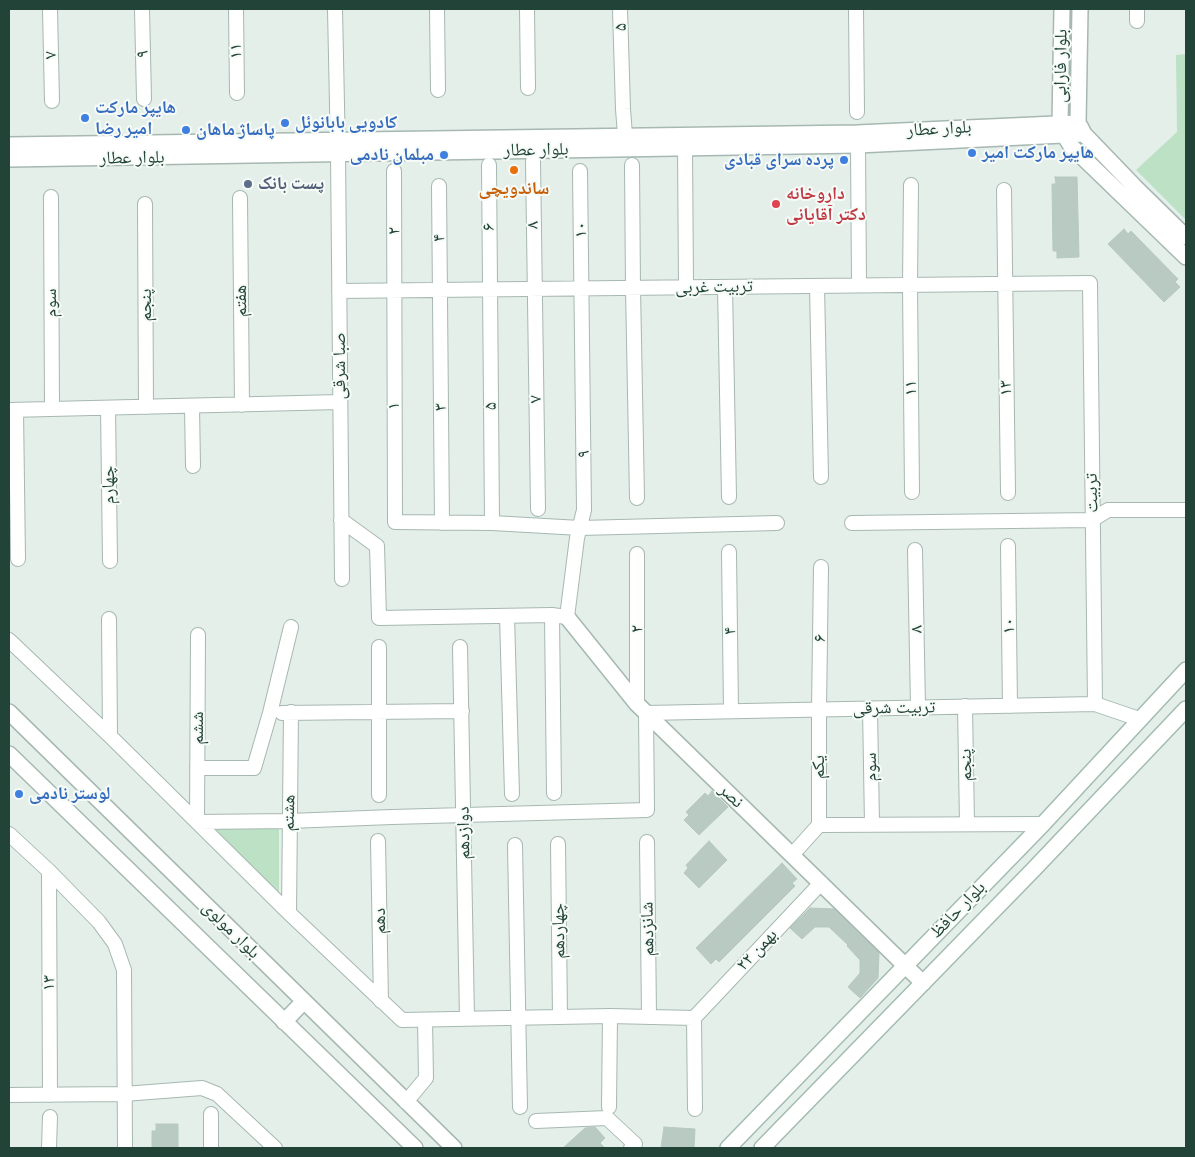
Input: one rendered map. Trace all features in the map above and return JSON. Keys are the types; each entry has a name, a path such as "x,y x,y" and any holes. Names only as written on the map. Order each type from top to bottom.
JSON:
{"street":[{"name":"۷","path":"50,9 52,102"},
{"name":"۹","path":"142,9 144,100"},
{"name":"۱۱","path":"236,9 237,93"},
{"name":"صبا شرقی","path":"335,9 342,579"},
{"path":"437,9 438,90"},
{"path":"527,9 528,88"},
{"name":"۵","path":"620,9 625,135"},
{"path":"856,9 857,112"},
{"name":"بلوار فارابی","path":"1062,9 1062,129"},
{"name":"بلوار فارابی","path":"1080,9 1081,128"},
{"name":"بلوار عطار","path":"9,145 685,148 858,145 1081,128"},
{"path":"1081,128 1135,187 1186,237"},
{"name":"بلوار عطار","path":"9,160 91,159 338,146 625,135 1062,129"},
{"path":"1062,129 1071,146 1186,257"},
{"path":"858,145 859,286"},
{"path":"685,148 686,287"},
{"name":"۸","path":"532,161 534,289"},
{"name":"۶","path":"489,165 489,290"},
{"path":"632,165 632,288 637,498"},
{"name":"۲","path":"394,171 394,290"},
{"name":"۱۰","path":"580,171 582,288"},
{"name":"۱۱","path":"911,185 912,492"},
{"name":"۴","path":"439,186 440,290"},
{"name":"۱۳","path":"1004,190 1008,493"},
{"name":"سوم","path":"51,198 52,409"},
{"name":"هفتم","path":"240,198 242,405"},
{"name":"پنجم","path":"145,204 146,407"},
{"name":"تربیت غربی","path":"339,291 1090,283"},
{"name":"تربیت","path":"1090,283 1095,704"},
{"path":"817,286 821,477"},
{"path":"725,287 729,497"},
{"name":"۹","path":"554,793 560,616 584,510 582,288"},
{"name":"۷","path":"534,289 538,509"},
{"name":"۱","path":"394,290 395,522 442,523"},
{"name":"۳","path":"440,290 442,523"},
{"name":"۵","path":"489,290 492,523"},
{"path":"18,559 12,410 340,402"},
{"path":"192,406 193,466"},
{"name":"چهارم","path":"108,408 110,561"},
{"path":"852,523 1092,520 1108,510 1186,510"},
{"path":"341,520 377,546 379,618 560,616"},
{"path":"442,523 492,523 580,528 777,523"},
{"name":"۱۰","path":"1008,546 1010,706"},
{"name":"۸","path":"915,550 918,707"},
{"name":"۴","path":"729,552 731,711"},
{"name":"۲","path":"464,815 648,810 642,709 637,554"},
{"name":"۶","path":"819,709 821,567"},
{"path":"507,616 512,794"},
{"name":"نصر","path":"560,616 642,709 923,983"},
{"path":"109,619 110,736"},
{"path":"198,768 254,768 270,713 291,627"},
{"name":"ششم","path":"197,822 198,635"},
{"path":"9,640 110,736 289,913 402,1020 610,1016 694,1018 694,1109"},
{"path":"379,647 380,795"},
{"name":"دوازدهم","path":"460,647 467,1018"},
{"name":"بلوار حافظ","path":"728,1148 1043,824 1186,670"},
{"name":"تربیت شرقی","path":"642,709 731,711 1095,704 1139,720"},
{"name":"پنجم","path":"965,706 967,824"},
{"name":"سوم","path":"870,708 872,825"},
{"name":"یکم","path":"819,709 819,825"},
{"name":"بلوار حافظ","path":"762,1148 1186,709"},
{"path":"270,713 462,710"},
{"name":"بلوار مولوی","path":"9,712 454,1148"},
{"name":"هشتم","path":"289,913 291,712"},
{"name":"بلوار مولوی","path":"9,754 415,1148"},
{"path":"197,822 464,815"},
{"path":"792,855 819,825 1043,824"},
{"path":"9,834 49,871 99,922 115,944 124,970 125,1148"},
{"name":"دهم","path":"378,841 381,1001"},
{"name":"شانزدهم","path":"647,842 649,1016"},
{"name":"چهاردهم","path":"558,844 560,1017"},
{"path":"516,845 517,1018 520,1107"},
{"name":"۱۳","path":"49,871 50,1095"},
{"name":"۲۲ بهمن","path":"694,1018 820,883"},
{"path":"284,1022 304,1001"},
{"path":"609,1107 610,1016"},
{"path":"406,1102 426,1078 425,1020"},
{"path":"9,1095 124,1094 202,1088 217,1094 275,1148"},
{"path":"211,1114 211,1148"},
{"path":"49,1148 50,1117"},
{"path":"536,1121 608,1118 635,1144 631,1148"}],"green space":[{"path":"1186,54 1186,220 1136,170 1177,132 1176,55"},
{"path":"279,827 279,894 212,828"}],"building":[{"path":"1055,177 1077,177 1079,257 1057,258 1057,251 1053,251 1052,184 1056,184"},
{"path":"1124,229 1128,234 1131,231 1178,279 1175,282 1180,287 1164,302 1108,244"},
{"path":"712,791 728,807 699,835 684,820 689,815 686,812 705,793 708,796"},
{"path":"709,841 727,860 699,888 684,873 688,868 686,865"},
{"path":"782,863 797,879 792,883 795,886 719,962 716,959 711,964 696,948"},
{"path":"810,908 834,909 879,953 878,978 860,998 848,987 860,973 860,960 848,945 829,927 815,927 802,939 790,928"},
{"path":"156,1124 178,1124 178,1148 152,1148 152,1131 156,1131"},
{"path":"595,1127 605,1138 600,1143 605,1148 563,1148 585,1128"},
{"path":"664,1127 695,1129 694,1148 661,1148"}],"place":[{"name":"هایپر مارکت امیر رضا","path":"85,118"},
{"name":"کادویی بابانوئل","path":"285,123"},
{"name":"پاساژ ماهان","path":"186,130"},
{"name":"هایپر مارکت امیر","path":"972,153"},
{"name":"مبلمان نادمی","path":"444,155"},
{"name":"پرده سرای قبادی","path":"844,160"},
{"name":"ساندویچی","path":"514,170"},
{"name":"پست بانک","path":"248,184"},
{"name":"داروخانه دکتر آقایانی","path":"776,204"},
{"name":"لوستر نادمی","path":"19,794"}]}
